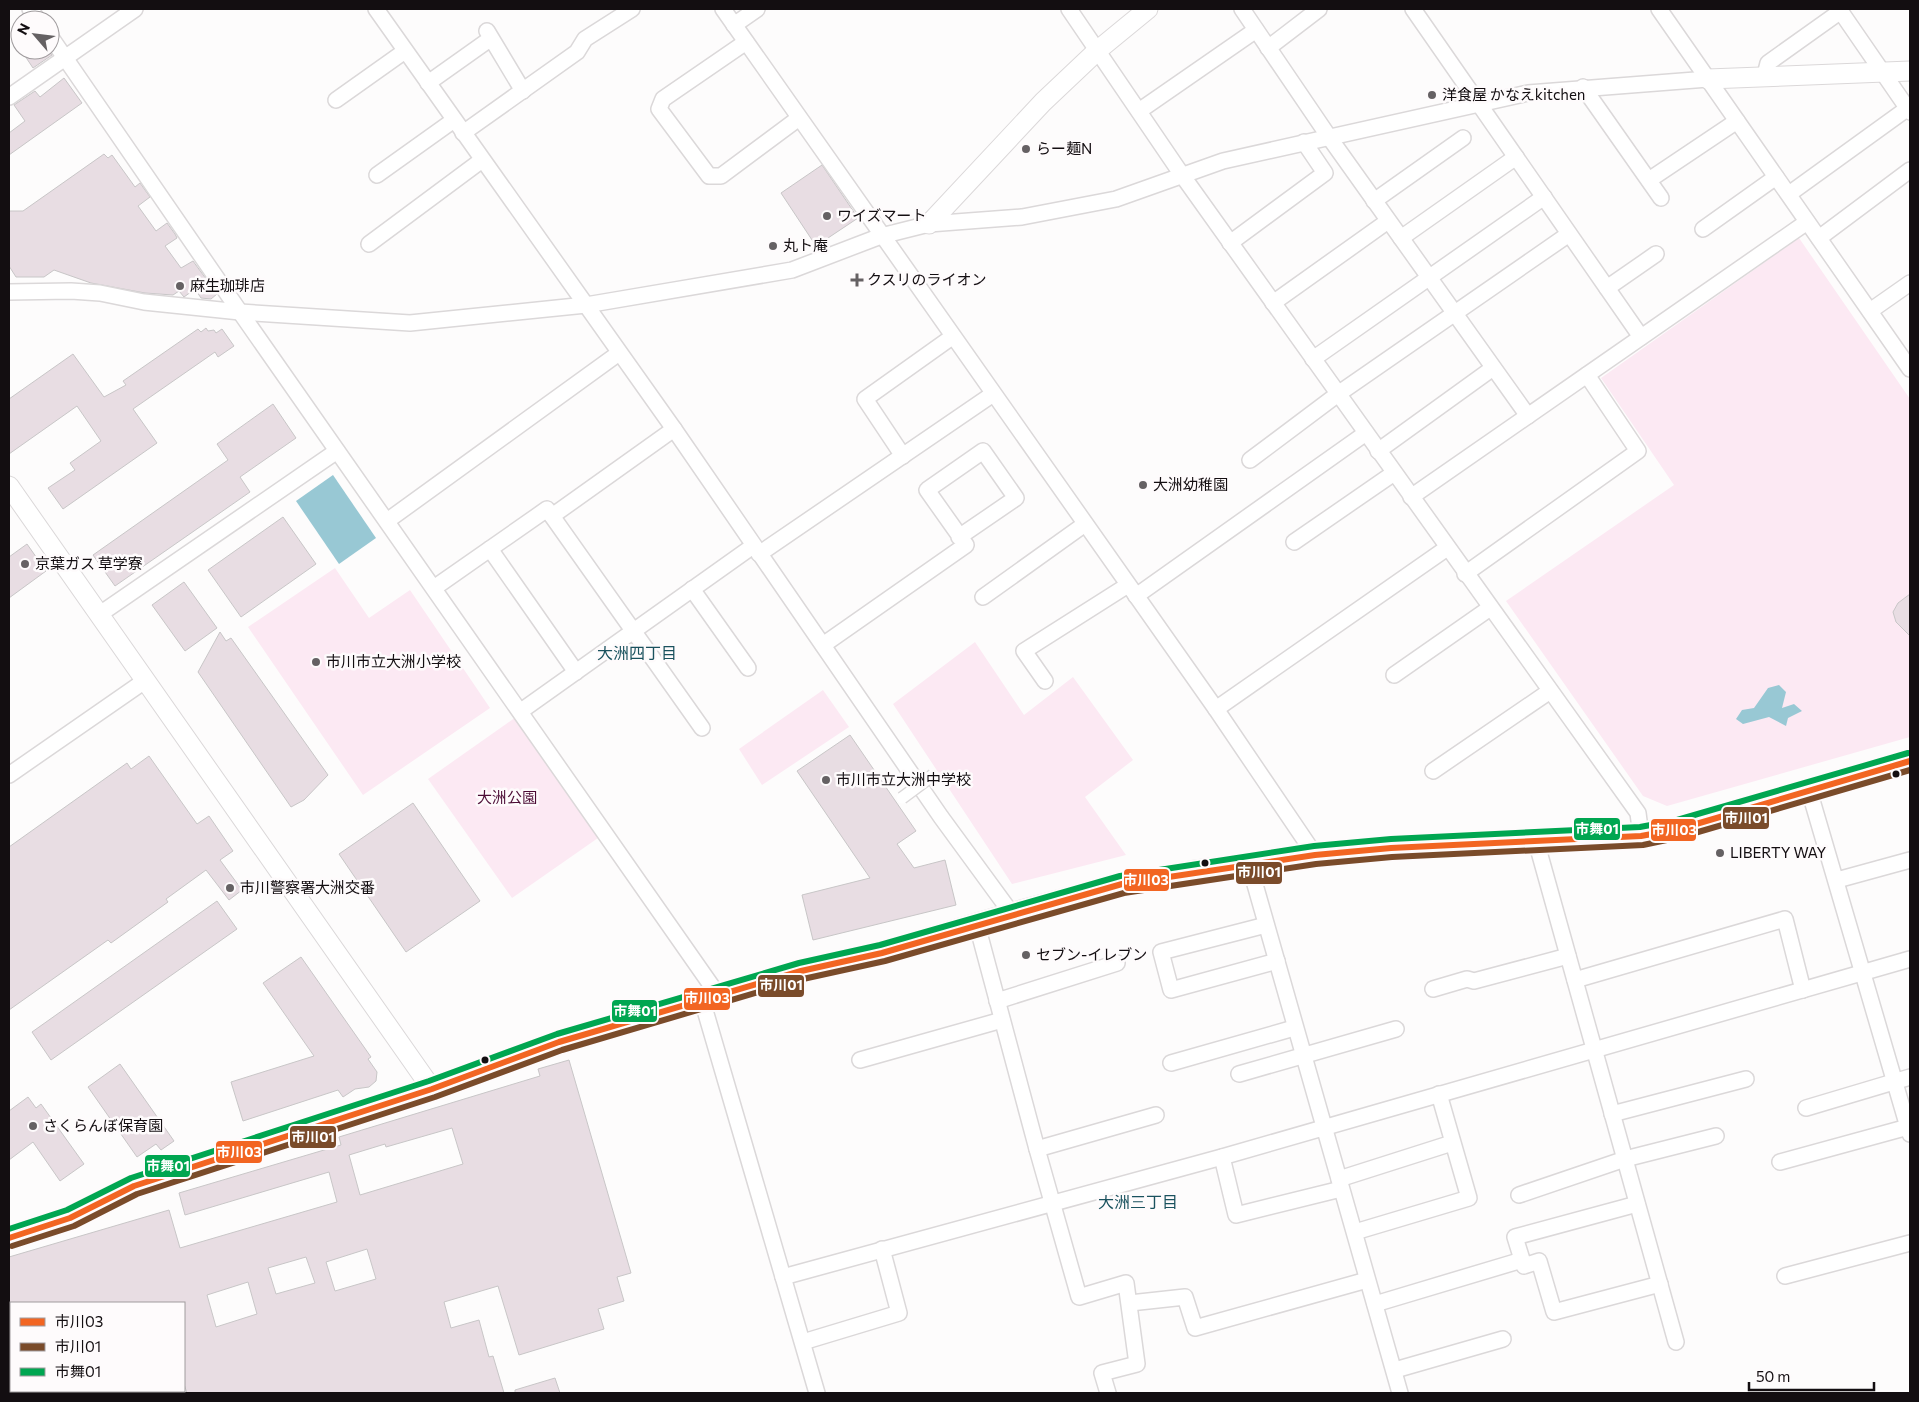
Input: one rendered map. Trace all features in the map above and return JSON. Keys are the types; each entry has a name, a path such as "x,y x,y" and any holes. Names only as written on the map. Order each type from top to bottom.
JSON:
{"main road":[{"path":"9,1238 70,1218 134,1186 432,1089 559,1042 801,971 882,953 1012,914 1122,884 1251,863 1315,855 1391,848 1641,836 1678,829 1910,761"}],"street":[{"path":"9,97 136,9"},
{"path":"376,9 674,429 941,817 1012,914"},
{"path":"463,133 577,52 586,39 632,9"},
{"path":"723,9 881,236 1216,709 1315,855"},
{"path":"734,24 757,9"},
{"path":"1069,9 1230,243 1465,574 1638,813 1641,836"},
{"path":"929,224 1043,102 1098,50 1148,9"},
{"path":"1242,9 1388,221 1528,416"},
{"path":"1268,48 1319,9"},
{"path":"1413,9 1641,338"},
{"path":"1659,9 1910,368"},
{"path":"1765,75 1768,63 1840,10 1909,110 1789,194"},
{"path":"1139,111 1256,30"},
{"path":"428,83 488,34 523,91"},
{"path":"746,42 663,99 660,109 709,176 721,176 799,118"},
{"path":"60,51 337,451 521,711 710,997 783,1276 817,1393"},
{"path":"336,100 405,51"},
{"path":"9,292 90,293 144,302 240,312 410,323 586,305 792,270 881,236 929,224 1022,217 1107,201 1223,161 1528,93 1583,87 1765,75 1910,71"},
{"path":"1583,87 1660,198"},
{"path":"377,176 454,120"},
{"path":"1648,180 1737,121"},
{"path":"1374,200 1463,138"},
{"path":"1230,243 1325,174 1304,142"},
{"path":"1401,238 1516,157"},
{"path":"369,244 482,160"},
{"path":"1819,238 1910,170"},
{"path":"1704,228 1776,177"},
{"path":"1313,358 1544,197"},
{"path":"1273,303 1388,221"},
{"path":"1411,498 1808,222"},
{"path":"1250,460 1338,394 1569,234"},
{"path":"1607,288 1656,254"},
{"path":"1870,312 1910,283"},
{"path":"903,456 865,399 952,336"},
{"path":"387,521 619,353"},
{"path":"1378,451 1493,368"},
{"path":"1465,574 1638,452 1587,375"},
{"path":"521,711 692,589 903,456 993,394"},
{"path":"552,516 674,429"},
{"path":"1045,681 1024,651 1132,590 1366,433"},
{"path":"100,614 337,451"},
{"path":"822,645 966,546 928,490 984,452 1016,498 960,537"},
{"path":"1294,542 1394,473"},
{"path":"9,486 432,1089"},
{"path":"434,588 547,509 632,632 702,728"},
{"path":"983,597 1085,524"},
{"path":"1216,709 1447,548"},
{"path":"490,549 576,672"},
{"path":"692,589 748,668"},
{"path":"1394,675 1490,608"},
{"path":"9,775 146,680"},
{"path":"1433,771 1550,690"},
{"path":"902,798 933,775"},
{"path":"1780,1162 1909,1130 1810,790"},
{"path":"1536,841 1676,1342"},
{"path":"1837,880 1910,860"},
{"path":"1251,863 1294,1028 1355,1232 1366,1280 1395,1370 1400,1393"},
{"path":"1574,980 1785,919 1803,990"},
{"path":"977,925 1036,1149 1080,1297 1126,1283 1137,1364 1102,1373 1108,1393"},
{"path":"1266,925 1161,952 1171,990 1277,962"},
{"path":"1433,989 1467,979 1474,981 1568,956"},
{"path":"783,1276 1222,1157 1910,960"},
{"path":"997,1001 1117,963"},
{"path":"860,1060 1002,1020"},
{"path":"1171,1063 1294,1028"},
{"path":"1239,1074 1396,1029"},
{"path":"1806,1108 1910,1077"},
{"path":"1612,1114 1746,1079"},
{"path":"1355,1232 1469,1198 1439,1094"},
{"path":"1036,1149 1156,1115"},
{"path":"1519,1195 1625,1159 1716,1136"},
{"path":"1222,1157 1236,1215 1340,1184 1452,1143"},
{"path":"1637,1204 1515,1237 1524,1266 1539,1261 1554,1312 1660,1284"},
{"path":"1785,1276 1910,1243"},
{"path":"803,1342 899,1313 882,1250"},
{"path":"1375,1304 1522,1260"},
{"path":"1130,1303 1185,1298 1195,1328 1366,1280"},
{"path":"1395,1370 1503,1339"}],"green space":[{"path":"1799,238 1910,399 1910,737 1667,806 1643,796 1506,601 1674,485 1601,378"},
{"path":"335,568 369,618 410,590 490,708 363,795 248,627"},
{"path":"975,642 1024,715 1073,677 1133,760 1085,797 1126,855 1012,884 893,704"},
{"path":"823,690 849,727 762,785 739,749"},
{"name":"大洲公園","path":"516,717 598,838 512,898 428,779"}],"water":[{"path":"333,475 376,538 339,564 296,501"},
{"path":"1779,685 1786,692 1782,708 1794,704 1802,711 1788,718 1786,726 1769,717 1743,724 1736,719 1742,710 1754,708 1768,688"}],"building":[{"path":"28,60 45,60 33,68"},
{"path":"64,78 82,103 9,155 9,133 25,121 14,105 35,91 40,97"},
{"path":"104,154 108,158 112,155 135,187 140,183 150,197 138,206 156,231 167,223 177,238 165,246 181,268 193,261 217,294 211,299 201,298 195,289 184,297 179,291 173,295 145,293 91,283 54,270 44,277 16,277 9,266 9,211 23,211"},
{"path":"822,165 858,218 816,246 781,193"},
{"path":"206,328 208,331 214,330 216,333 222,329 234,346 218,357 215,352 133,409 157,443 63,509 48,488 75,470 70,463 101,441 77,406 9,454 9,399 73,354 104,397 126,385 123,381 198,329 201,332"},
{"path":"273,404 296,438 240,477 250,492 115,586 93,555 228,460 217,444"},
{"path":"283,517 316,564 241,617 208,570"},
{"name":"京葉ガス 草学寮","path":"27,544 46,571 9,598 9,557"},
{"path":"184,582 217,628 185,651 152,605"},
{"path":"1910,594 1910,636 1896,622 1893,612 1898,603"},
{"path":"220,632 226,641 231,638 328,775 304,800 291,807 198,672"},
{"path":"850,735 916,831 897,844 914,868 945,860 956,905 813,940 802,895 870,878 797,771"},
{"path":"149,756 197,824 209,816 233,851 220,860 242,890 229,900 206,870 166,899 168,902 111,943 108,940 9,1010 9,847 127,763 131,769"},
{"path":"413,803 480,901 406,952 339,854"},
{"path":"217,901 237,929 51,1060 32,1032"},
{"path":"301,957 371,1057 368,1059 377,1072 376,1081 369,1087 355,1089 343,1097 338,1090 243,1121 231,1082 314,1056 263,983"},
{"path":"569,1060 631,1273 617,1277 624,1301 598,1309 604,1329 519,1355 498,1286 444,1302 451,1328 479,1320 489,1357 493,1356 504,1393 187,1393 185,1387 185,1302 9,1303 9,1257 169,1210 180,1248 337,1202 329,1172 185,1215 179,1193 341,1145 339,1137 540,1076 538,1069","holes":["452,1128 463,1164 360,1195 349,1155 385,1144 386,1147","367,1249 376,1279 335,1291 326,1262","306,1257 315,1283 276,1294 268,1268","248,1282 257,1314 216,1327 207,1295"]},
{"path":"120,1064 174,1141 161,1150 156,1144 137,1157 88,1087"},
{"name":"さくらんぼ保育園","path":"28,1097 36,1108 41,1104 84,1164 60,1181 33,1142 9,1160 9,1111"},
{"path":"555,1378 560,1393 515,1393 515,1390"}],"transit line":[{"name":"市舞01","path":"9,1229 67,1210 131,1178 429,1081 557,1034 799,963 880,945 1120,876 1314,846 1391,839 1640,827 1677,820 1908,753"},
{"name":"市川03","path":"9,1238 70,1218 134,1186 432,1089 559,1042 801,971 882,953 1122,884 1315,855 1391,848 1641,836 1679,829 1910,761"},
{"name":"市川01","path":"12,1246 74,1226 137,1194 435,1097 562,1050 803,979 885,961 1124,893 1316,864 1392,857 1643,845 1681,837 1910,770"}],"place":[{"name":"洋食屋 かなえkitchen","path":"1432,95"},
{"name":"らー麺N","path":"1026,149"},
{"name":"ワイズマート","path":"827,216"},
{"name":"丸ト庵","path":"773,246"},
{"name":"クスリのライオン","path":"857,280"},
{"name":"麻生珈琲店","path":"180,286"},
{"name":"大洲幼稚園","path":"1143,485"},
{"name":"京葉ガス 草学寮","path":"25,564"},
{"name":"市川市立大洲小学校","path":"316,662"},
{"name":"市川市立大洲中学校","path":"826,780"},
{"name":"LIBERTY WAY","path":"1720,853"},
{"name":"市川警察署大洲交番","path":"230,888"},
{"name":"セブン-イレブン","path":"1026,955"},
{"name":"さくらんぼ保育園","path":"33,1126"}],"district":[{"name":"大洲四丁目","path":"637,653"},
{"name":"大洲三丁目","path":"1138,1202"}]}
